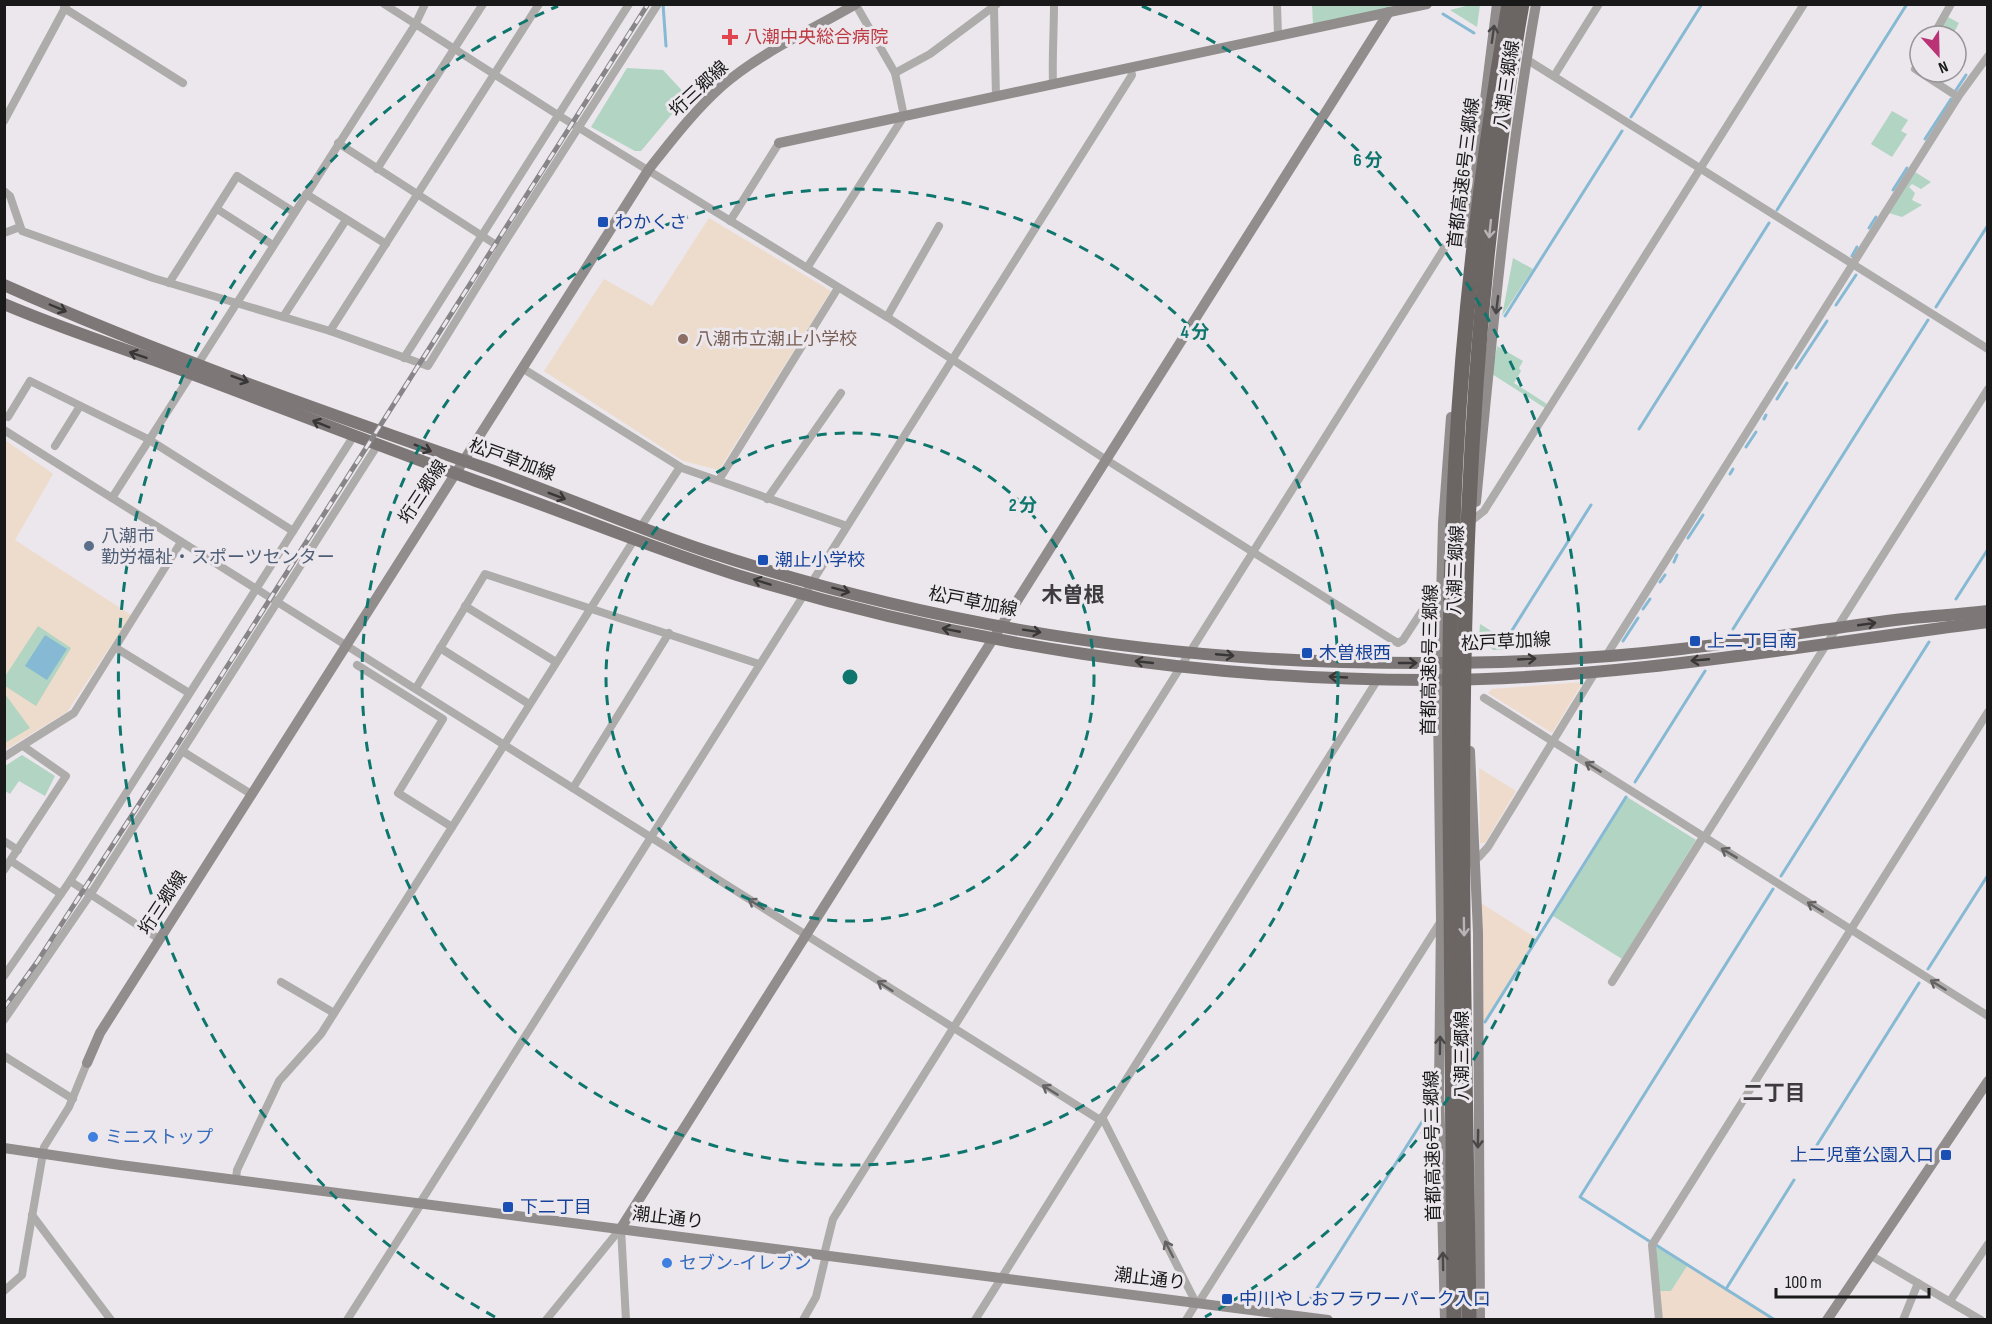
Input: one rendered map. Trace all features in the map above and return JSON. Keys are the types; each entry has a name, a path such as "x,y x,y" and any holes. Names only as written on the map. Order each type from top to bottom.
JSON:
{"highway":[{"name":"首都高速6号三郷線","path":"1454,1320 1449,799 1451,559 1459,404 1469,285 1496,80 1509,4"},
{"name":"首都高速6号三郷線","path":"1469,1320 1462,768 1466,536 1473,396 1483,287 1522,4"}],"main road":[{"name":"松戸草加線","path":"4,285 353,437 634,540 804,594 925,625 1092,655 1183,666 1378,679 1439,680 1596,670 1824,646 1988,622"},
{"name":"松戸草加線","path":"4,304 65,329 193,368 462,461 640,528 764,569 937,614 1001,626 1191,652 1340,662 1439,663 1606,656 1680,650 1835,628 1988,611"}],"street":[{"path":"384,4 580,129 649,169 887,317 1105,459 1398,643 1403,640 1441,581"},
{"path":"112,498 193,368 415,25 425,4"},
{"path":"377,169 483,4"},
{"path":"330,331 539,4"},
{"path":"404,358 628,4"},
{"path":"807,268 904,116 895,73 856,4"},
{"name":"垳三郷線","path":"87,1063 100,1033 159,939 649,169 675,135 724,85 771,52 856,4"},
{"path":"1053,85 1051,43 1054,34 1054,4"},
{"path":"1277,4 1278,36"},
{"path":"730,221 779,143 1427,4"},
{"name":"八潮三郷線","path":"1445,1320 1439,1087 1441,870 1439,663 1443,523 1470,217 1497,4"},
{"name":"八潮三郷線","path":"1468,662 1474,519 1489,366 1526,59 1536,4"},
{"path":"1554,76 1599,4"},
{"path":"1443,523 1474,519 1484,511 1804,4"},
{"path":"1940,24 1951,4"},
{"path":"4,121 65,6 183,83"},
{"path":"895,73 930,54 996,6"},
{"path":"996,6 996,97"},
{"path":"4,191 10,196 21,231 169,283 330,331 428,366 501,248 657,7"},
{"path":"546,1320 621,1228 1389,12"},
{"path":"1606,656 1958,98 1988,56"},
{"path":"1526,59 1988,349"},
{"path":"347,1320 1132,75 1130,67"},
{"path":"1937,84 1958,98"},
{"path":"338,143 501,248"},
{"path":"803,1320 816,1297 833,1219 1450,239 1489,197 1499,173 1515,151"},
{"path":"169,283 237,176 294,212"},
{"path":"306,194 386,244"},
{"path":"217,209 273,245"},
{"path":"283,317 346,220"},
{"path":"887,317 939,226"},
{"path":"4,233 20,227"},
{"path":"719,480 838,288"},
{"path":"522,368 680,466 847,526"},
{"path":"8,417 30,381 148,439 293,531"},
{"path":"1612,982 1988,388"},
{"path":"767,499 841,393"},
{"path":"55,446 80,406"},
{"path":"4,430 450,709 953,1029 1101,1118 1197,1302"},
{"path":"4,976 70,881 353,437"},
{"path":"4,1020 90,895 377,446"},
{"path":"640,528 680,466"},
{"path":"1439,680 1453,668 1458,650 1460,571 1474,519"},
{"path":"236,1179 237,1170 279,1081 321,1034 634,540"},
{"path":"4,757 74,713 181,542"},
{"path":"416,688 485,574 592,607 759,664"},
{"path":"465,606 556,662"},
{"path":"573,788 669,633"},
{"path":"116,648 189,693"},
{"path":"440,648 529,704"},
{"path":"1440,821 1453,806 1456,789 1455,695 1468,662"},
{"path":"357,665 443,719"},
{"path":"1441,870 1473,865 1488,847 1596,670"},
{"path":"975,1320 1378,679"},
{"name":"八潮三郷線","path":"1463,679 1478,933 1479,1320"},
{"path":"1484,698 1988,1016"},
{"path":"450,709 398,792 452,827"},
{"path":"1659,1320 1652,1245 1988,712"},
{"path":"4,870 66,776 23,746"},
{"path":"182,751 251,794"},
{"path":"4,841 18,850"},
{"path":"11,861 61,894"},
{"path":"70,881 159,939"},
{"path":"1186,1320 1441,919"},
{"path":"281,982 334,1014"},
{"path":"4,1056 73,1099"},
{"path":"4,1292 22,1275 42,1155 73,1099 87,1063"},
{"path":"1827,1320 1988,1082"},
{"name":"潮止通り","path":"4,1148 42,1155 1328,1320"},
{"path":"32,1215 111,1320"},
{"path":"621,1228 626,1320"},
{"path":"1950,1301 1988,1244"},
{"path":"1870,1255 1981,1320"},
{"path":"1903,1320 1918,1283"}],"shaded area":[{"name":"八潮市立潮止小学校","path":"709,218 831,291 719,470 683,461 544,371 604,279 652,306"},
{"path":"5,440 53,474 15,540 131,615 67,712 5,750"},
{"path":"1583,682 1552,733 1488,693 1492,689"},
{"path":"1479,768 1516,791 1485,843 1480,843"},
{"path":"1481,903 1536,938 1483,1023"},
{"path":"1687,1266 1772,1319 1662,1319 1658,1291 1671,1291"}],"green space":[{"path":"1312,4 1405,5 1313,24"},
{"path":"1474,4 1480,5 1477,27 1450,10"},
{"path":"1948,17 1959,23 1958,24 1944,24"},
{"path":"627,68 663,70 687,96 641,151 635,151 591,127"},
{"path":"1892,111 1908,120 1901,131 1907,134 1892,157 1871,144"},
{"path":"1915,172 1931,182 1921,189 1912,184 1909,187 1915,193 1912,200 1922,205 1902,217 1889,213"},
{"path":"1513,258 1533,269 1502,316"},
{"path":"1497,346 1523,361 1519,368 1521,371 1514,383 1547,404 1545,408 1492,374"},
{"path":"1480,624 1504,639 1501,644 1505,646 1505,650 1493,650 1479,637"},
{"path":"38,626 71,648 36,706 5,686 4,678"},
{"path":"5,694 30,728 5,743"},
{"path":"22,755 55,776 45,796 19,781 10,794 5,791 5,766"},
{"path":"1627,797 1696,840 1622,959 1553,916"},
{"path":"1655,1246 1687,1266 1671,1291 1658,1291"}],"water":[{"path":"45,635 67,649 47,680 25,666"}],"waterway":[{"path":"663,4 666,46"},
{"path":"1631,117 1702,4"},
{"path":"1777,210 1907,4"},
{"path":"1443,14 1474,33"},
{"path":"1956,90 1960,84"},
{"path":"1925,139 1951,99"},
{"path":"1505,316 1622,131"},
{"path":"1893,190 1907,168"},
{"path":"1869,228 1876,217"},
{"path":"1639,429 1769,223"},
{"path":"1936,307 1988,225"},
{"path":"1852,256 1857,247"},
{"path":"1836,305 1856,275"},
{"path":"1733,629 1928,320"},
{"path":"1796,368 1827,321"},
{"path":"1777,399 1787,383"},
{"path":"1764,419 1766,415"},
{"path":"1746,447 1756,432"},
{"path":"1730,474 1733,469"},
{"path":"1504,643 1591,505"},
{"path":"1688,538 1703,515"},
{"path":"1956,599 1988,549"},
{"path":"1674,562 1677,555"},
{"path":"1660,582 1665,575"},
{"path":"1643,609 1650,599"},
{"path":"1623,641 1638,618"},
{"path":"1781,876 1929,642"},
{"path":"1635,782 1705,671"},
{"path":"1485,1022 1626,797"},
{"path":"1928,969 1988,875"},
{"path":"1649,1241 1580,1197 1773,889"},
{"path":"1817,1145 1919,983"},
{"path":"1305,1307 1432,1106"},
{"path":"1726,1289 1794,1180"},
{"path":"1656,1245 1775,1320"}],"railway":[{"path":"4,1008 37,962 176,747 648,4"}],"place":[{"name":"八潮中央総合病院","path":"730,37"},
{"name":"わかくさ","path":"603,222"},
{"name":"八潮市立潮止小学校","path":"683,339"},
{"name":"八潮市 勤労福祉・スポーツセンター","path":"89,546"},
{"name":"潮止小学校","path":"763,560"},
{"name":"上二丁目南","path":"1695,641"},
{"name":"木曽根西","path":"1307,653"},
{"name":"ミニストップ","path":"93,1137"},
{"name":"上二児童公園入口","path":"1946,1155"},
{"name":"下二丁目","path":"508,1207"},
{"name":"セブン-イレブン","path":"667,1263"},
{"name":"中川やしおフラワーパーク入口","path":"1227,1299"}],"district":[{"name":"木曽根","path":"1073,595"},
{"name":"二丁目","path":"1774,1093"}]}
